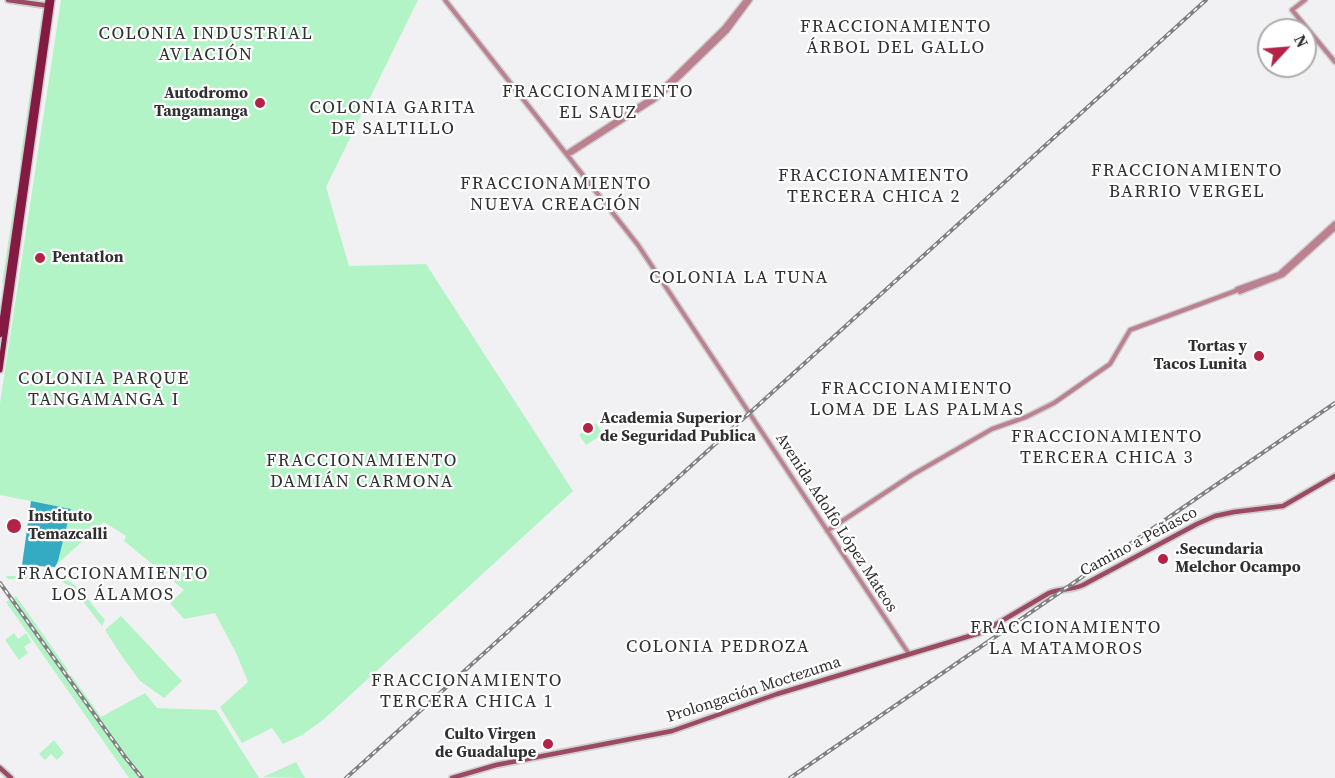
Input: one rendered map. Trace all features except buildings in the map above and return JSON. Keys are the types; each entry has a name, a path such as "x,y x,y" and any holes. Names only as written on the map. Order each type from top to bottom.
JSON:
{"main road":[{"path":"8,0 50,3"},
{"path":"0,335 50,3"},
{"path":"0,370 50,3"},
{"path":"19,162 26,155"},
{"name":"Camino a Peñasco","path":"1053,591 1070,591 1083,585 1215,516 1282,506 1335,476"},
{"name":"Prolongación Moctezuma","path":"452,778 496,765 672,731 777,694 983,633 1053,591"},
{"path":"0,768 11,778"}],"street":[{"name":"Avenida Adolfo López Mateos","path":"445,0 645,255 909,654"},
{"path":"566,153 581,147 660,96 723,35 748,0"},
{"path":"1305,0 1292,10 1335,62"},
{"path":"828,531 912,475 997,427 1026,417 1054,403 1110,364 1131,330 1281,273 1335,223"},
{"path":"1238,290 1283,275 1335,228"}],"green space":[{"path":"61,0 418,0 326,187 349,266 426,264 573,491 323,720 302,735 283,744 272,728 242,743 220,707 248,682 215,613 184,619 170,603 184,590 124,541 126,536 104,522 56,565 71,509 0,495 0,403"},
{"path":"43,6 46,7 24,156 20,160"},
{"path":"15,197 18,198 6,284 2,283"},
{"path":"596,423 603,434 586,445 579,435"},
{"path":"6,576 58,576 65,579 78,588 105,620 102,626 72,587 56,579 8,579"},
{"path":"16,596 68,670 65,672 68,677 71,675 101,717 145,693 157,708 216,710 259,778 129,778 6,602"},
{"path":"121,616 182,681 164,698 140,681 105,630"},
{"path":"14,633 18,639 26,633 31,642 24,647 28,653 19,660 5,640"},
{"path":"54,740 64,753 57,760 51,754 45,760 39,754"},
{"path":"296,762 305,778 263,777"}],"water":[{"path":"31,501 71,509 55,567 22,565"}],"railway":[{"path":"346,778 1206,0"},
{"path":"790,778 1335,403"},
{"path":"0,583 142,778"}],"place":[{"name":"Autodromo Tangamanga","path":"260,103"},
{"name":"Pentatlon","path":"40,258"},
{"name":"Tortas y Tacos Lunita","path":"1259,356"},
{"name":"Academia Superior de Seguridad Publica","path":"588,428"},
{"name":"Instituto Temazcalli","path":"14,526"},
{"name":".Secundaria Melchor Ocampo","path":"1163,559"},
{"name":"Culto Virgen de Guadalupe","path":"548,744"}],"district":[{"name":"FRACCIONAMIENTO ÁRBOL DEL GALLO","path":"896,37"},
{"name":"COLONIA INDUSTRIAL AVIACIÓN","path":"206,44"},
{"name":"FRACCIONAMIENTO EL SAUZ","path":"598,102"},
{"name":"COLONIA GARITA DE SALTILLO","path":"393,118"},
{"name":"FRACCIONAMIENTO BARRIO VERGEL","path":"1187,181"},
{"name":"FRACCIONAMIENTO TERCERA CHICA 2","path":"874,186"},
{"name":"FRACCIONAMIENTO NUEVA CREACIÓN","path":"556,194"},
{"name":"COLONIA LA TUNA","path":"739,278"},
{"name":"COLONIA PARQUE TANGAMANGA I","path":"104,389"},
{"name":"FRACCIONAMIENTO LOMA DE LAS PALMAS","path":"917,399"},
{"name":"FRACCIONAMIENTO TERCERA CHICA 3","path":"1107,447"},
{"name":"FRACCIONAMIENTO DAMIÁN CARMONA","path":"362,471"},
{"name":"FRACCIONAMIENTO LOS ÁLAMOS","path":"113,584"},
{"name":"FRACCIONAMIENTO LA MATAMOROS","path":"1066,638"},
{"name":"COLONIA PEDROZA","path":"718,647"},
{"name":"FRACCIONAMIENTO TERCERA CHICA 1","path":"467,691"}]}
